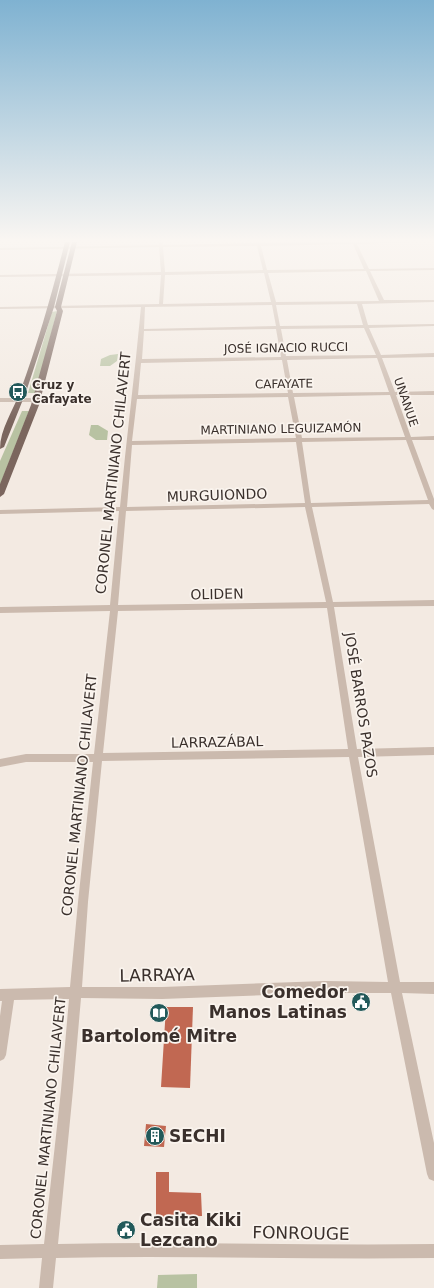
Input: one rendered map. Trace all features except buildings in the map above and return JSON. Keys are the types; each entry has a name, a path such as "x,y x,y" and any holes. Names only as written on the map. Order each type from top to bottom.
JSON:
{"main road":[{"path":"55,307 56,302"},
{"path":"0,447 20,402 57,302"},
{"path":"0,494 36,402 60,311 55,307"}],"street":[{"path":"0,308 354,302"},
{"name":"UNANUE","path":"359,302 366,326 379,356 391,393 433,504"},
{"name":"JOSÉ BARROS PAZOS","path":"274,304 299,440 308,504 330,605 353,752 396,986 434,1174"},
{"name":"CORONEL MARTINIANO CHILAVERT","path":"46,1288 114,608 129,443 139,361 143,306"},
{"path":"142,330 434,325"},
{"name":"JOSÉ IGNACIO RUCCI","path":"139,361 434,355"},
{"name":"CAFAYATE","path":"135,397 434,393"},
{"path":"0,400 36,402"},
{"path":"0,405 20,402"},
{"name":"MARTINIANO LEGUIZAMÓN","path":"129,443 434,438"},
{"name":"MURGUIONDO","path":"0,512 308,504 433,504"},
{"name":"OLIDEN","path":"0,610 434,603"},
{"name":"LARRAZÁBAL","path":"0,763 26,758 187,757 434,751"},
{"name":"LARRAYA","path":"5,995 325,987 396,986 434,988"},
{"path":"0,1055 5,995"},
{"name":"FONROUGE","path":"0,1252 146,1249 355,1252 434,1251"}],"green space":[{"path":"57,311 36,393 28,393 52,312"},
{"path":"118,354 117,361 110,366 100,366 101,359 110,355"},
{"path":"22,411 29,411 0,485 0,461"},
{"path":"91,425 98,425 108,431 107,440 96,440 89,435"},
{"path":"197,1274 197,1288 157,1288 158,1275"}],"place":[{"name":"Cruz y Cafayate","path":"18,392"},
{"name":"Comedor Manos Latinas","path":"361,1002"},
{"name":"Bartolomé Mitre","path":"159,1013"},
{"name":"SECHI","path":"155,1136"},
{"name":"Casita Kiki Lezcano","path":"126,1230"}]}
